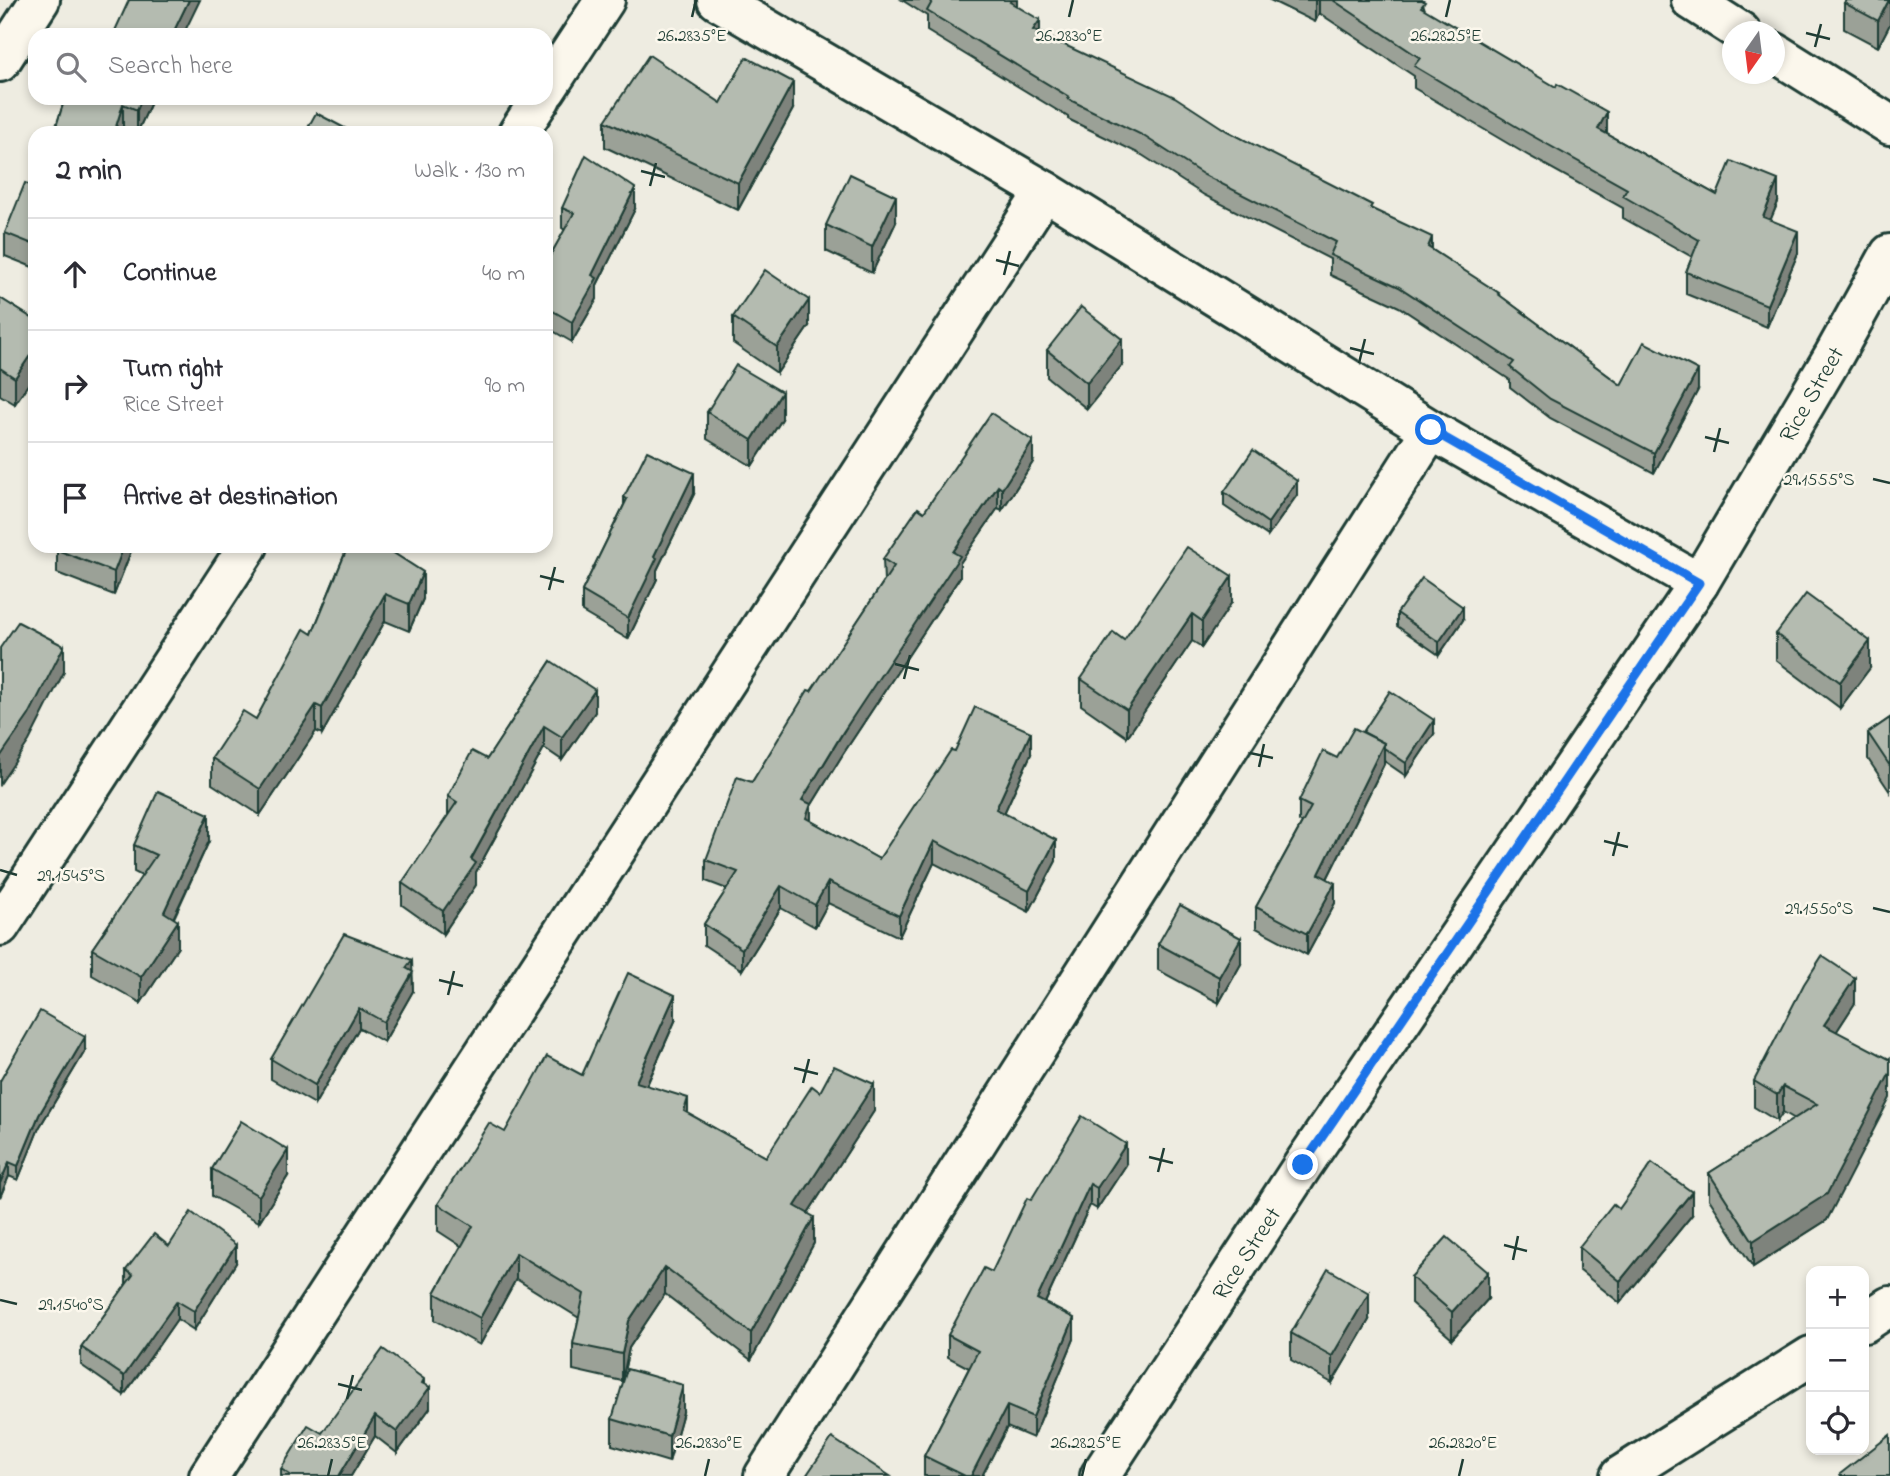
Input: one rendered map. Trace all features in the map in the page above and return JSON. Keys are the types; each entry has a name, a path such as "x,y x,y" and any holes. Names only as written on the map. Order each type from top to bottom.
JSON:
{"street":[{"path":"0,62 40,0"},
{"path":"553,79 605,0"},
{"path":"717,0 1045,191 1431,430 1699,583"},
{"path":"1691,0 1724,21"},
{"path":"1785,59 1890,125"},
{"path":"523,126 536,105"},
{"path":"209,1476 1045,191"},
{"name":"Rice Street","path":"1100,1476 1303,1165 1699,583 1834,355 1890,254"},
{"path":"764,1476 1431,430"},
{"path":"0,926 243,553"},
{"path":"1869,1320 1890,1306"},
{"path":"1620,1476 1806,1359"}],"building":[{"path":"129,0 189,0 175,28 116,28"},
{"path":"933,0 1012,0 1010,2 1040,20 1033,30 1175,97 1227,131 1372,205 1370,208 1432,237 1428,247 1499,293 1621,385 1644,342 1698,370 1654,453 1550,399 1510,367 1514,362 1399,287 1330,255 1336,242 1204,175 1142,135 1068,99 1069,97 927,11"},
{"path":"1333,0 1422,0 1425,2 1421,7 1556,87 1557,84 1607,112 1598,129 1717,195 1731,161 1778,180 1763,217 1798,231 1767,305 1686,272 1699,240 1623,196 1627,189 1414,66 1420,58"},
{"path":"1846,0 1889,0 1878,21 1844,3"},
{"path":"649,55 721,103 746,57 793,82 738,183 605,121"},
{"path":"63,105 123,105 116,126 56,126"},
{"path":"125,105 139,105 137,110"},
{"path":"316,113 341,126 309,126"},
{"path":"586,155 635,188 592,275 597,278 572,322 553,311 553,250 574,213 562,208"},
{"path":"850,174 896,196 872,247 826,225"},
{"path":"25,183 28,184 28,242 5,233"},
{"path":"765,270 809,300 777,347 733,317"},
{"path":"0,298 28,316 28,358 15,378 0,368"},
{"path":"1081,307 1122,339 1087,383 1047,350"},
{"path":"736,365 782,392 752,440 707,412"},
{"path":"991,413 1033,441 1002,489 998,486 953,552 960,556 843,732 802,800 811,804 806,818 879,859 951,750 955,751 975,707 1031,732 996,809 1056,840 1029,891 934,841 899,916 828,882 815,905 781,886 742,949 704,924 738,872 706,860 737,777 752,782 808,690 811,691 894,566 883,559 918,508 924,512"},
{"path":"1253,450 1297,481 1268,523 1224,492"},
{"path":"647,451 694,473 628,618 582,591"},
{"path":"1187,547 1232,576 1202,621 1192,614 1127,710 1081,679 1113,632 1124,640"},
{"path":"65,553 121,553 114,572"},
{"path":"345,553 394,553 423,572 409,604 385,594 322,708 316,705 260,789 212,758 243,711 256,719 304,629 312,634"},
{"path":"1422,578 1463,607 1439,642 1397,613"},
{"path":"1806,594 1870,641 1840,682 1776,634"},
{"path":"18,622 64,646 29,715 0,757 0,648"},
{"path":"551,661 595,690 562,737 544,726 471,859 476,863 443,911 402,883 457,802 448,796 472,751 487,759"},
{"path":"1390,691 1434,720 1406,763 1384,748 1384,743 1363,732"},
{"path":"1890,718 1890,766 1868,733"},
{"path":"1354,728 1384,743 1319,874 1335,883 1307,934 1256,907 1311,807 1299,801 1323,751 1337,758"},
{"path":"158,791 209,814 164,912 178,921 141,977 92,949 156,855 134,845"},
{"path":"1180,905 1241,938 1219,977 1158,944"},
{"path":"344,934 412,960 406,968 413,972 384,1022 359,1008 315,1085 271,1059"},
{"path":"1822,956 1855,978 1824,1025 1890,1058 1890,1073 1827,1194 1753,1241 1709,1173 1817,1104 1783,1086 1777,1095 1754,1081 1804,984"},
{"path":"628,973 675,995 636,1082 688,1098 684,1111 766,1157 812,1086 820,1092 834,1066 874,1084 795,1206 814,1217 751,1333 665,1267 629,1321 622,1354 573,1344 584,1294 516,1253 480,1318 435,1293 473,1226 438,1204 489,1123 505,1132 547,1056 582,1075"},
{"path":"40,1011 85,1037 39,1115 18,1166 9,1162 0,1183 0,1081"},
{"path":"1082,1116 1126,1144 1097,1188 1090,1184 1037,1299 1074,1318 1033,1417 1007,1406 971,1476 965,1476 924,1456 978,1351 948,1335 984,1268 992,1272 1027,1198 1031,1200"},
{"path":"241,1121 288,1150 259,1196 212,1169"},
{"path":"1652,1163 1692,1192 1620,1281 1579,1247 1613,1204 1619,1209"},
{"path":"191,1212 236,1245 194,1311 177,1301 124,1376 81,1347 133,1275 126,1270 154,1234 169,1246"},
{"path":"1447,1237 1488,1272 1452,1312 1411,1277"},
{"path":"1328,1269 1369,1293 1332,1356 1291,1333"},
{"path":"383,1349 424,1379 422,1383 430,1387 397,1432 375,1416 339,1476 292,1476 281,1469 308,1425 322,1433"},
{"path":"627,1369 683,1385 669,1436 612,1419"},
{"path":"1890,1435 1890,1476 1841,1476 1840,1474 1864,1455 1869,1455 1869,1451"},
{"path":"832,1438 890,1476 806,1476"}],"route":[{"path":"1303,1165 1699,583 1431,430"}]}
